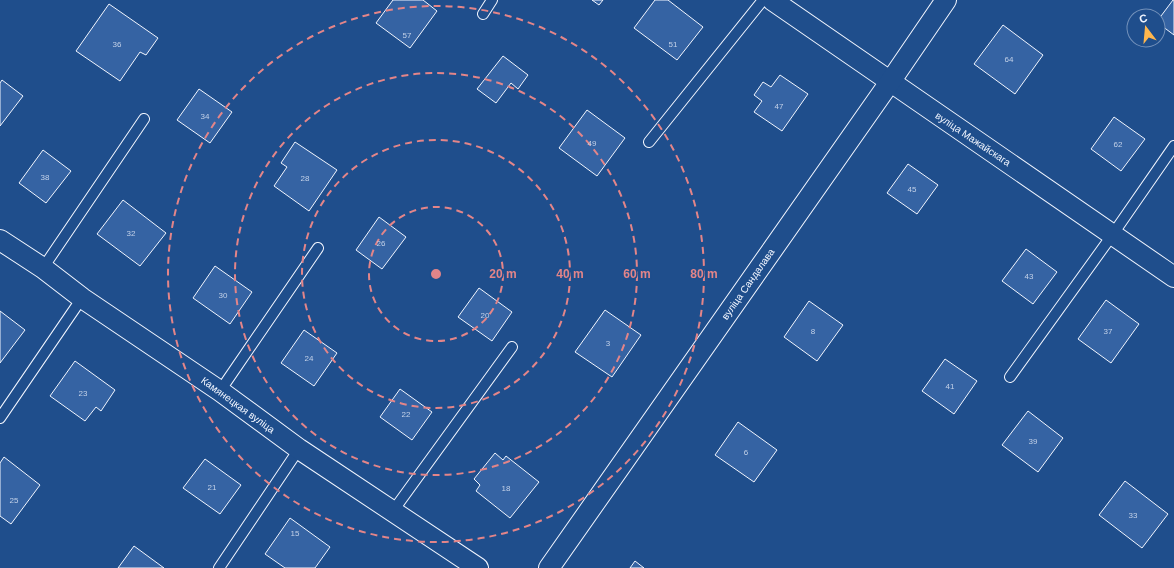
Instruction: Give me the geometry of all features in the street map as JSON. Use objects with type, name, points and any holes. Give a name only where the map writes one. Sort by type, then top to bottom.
[{"type":"street","name":"вуліца Мажайскага","points":[[772,0],[1174,277]]},
{"type":"street","name":"вуліца Сандалава","points":[[549,568],[946,0]]},
{"type":"street","name":"Камянецкая вуліца","points":[[0,240],[43,268],[82,298],[220,391],[298,449],[478,568]]},
{"type":"lane","points":[[483,14],[492,0]]},
{"type":"lane","points":[[650,142],[763,0]]},
{"type":"lane","points":[[43,268],[144,119]]},
{"type":"lane","points":[[1010,377],[1113,234],[1174,146]]},
{"type":"lane","points":[[220,391],[318,248]]},
{"type":"lane","points":[[0,418],[82,298]]},
{"type":"lane","points":[[393,511],[512,347]]},
{"type":"lane","points":[[219,568],[298,449]]},
{"type":"building","points":[[393,0],[423,0],[437,11],[410,48],[376,23]]},
{"type":"building","points":[[592,0],[603,0],[599,5]]},
{"type":"building","points":[[655,0],[668,0],[703,27],[677,60],[634,28]]},
{"type":"building","points":[[1174,0],[1174,35],[1166,29],[1166,9]]},
{"type":"building","points":[[109,4],[158,38],[146,55],[140,52],[120,81],[76,51]]},
{"type":"building","points":[[1003,25],[1043,55],[1015,94],[974,64]]},
{"type":"building","points":[[503,56],[528,75],[518,89],[511,83],[496,103],[477,89]]},
{"type":"building","points":[[780,75],[808,94],[782,131],[754,112],[762,101],[754,95],[763,82],[771,87]]},
{"type":"building","points":[[2,80],[23,96],[0,126],[0,83]]},
{"type":"building","points":[[199,89],[232,112],[210,143],[177,120]]},
{"type":"building","points":[[587,110],[625,138],[597,176],[559,148]]},
{"type":"building","points":[[1114,117],[1145,139],[1121,171],[1091,149]]},
{"type":"building","points":[[295,142],[337,170],[309,211],[274,186],[287,167],[281,163]]},
{"type":"building","points":[[43,150],[71,171],[46,203],[19,183]]},
{"type":"building","points":[[908,164],[938,185],[917,214],[887,193]]},
{"type":"building","points":[[123,200],[166,233],[140,266],[97,234]]},
{"type":"building","points":[[379,217],[406,237],[382,269],[356,250]]},
{"type":"building","points":[[1026,249],[1057,272],[1033,304],[1002,281]]},
{"type":"building","points":[[215,266],[252,292],[230,324],[193,298]]},
{"type":"building","points":[[479,288],[512,312],[492,341],[458,317]]},
{"type":"building","points":[[1106,300],[1139,324],[1111,363],[1078,339]]},
{"type":"building","points":[[809,301],[843,325],[817,361],[784,337]]},
{"type":"building","points":[[605,310],[641,335],[612,377],[575,352]]},
{"type":"building","points":[[0,311],[25,330],[0,363]]},
{"type":"building","points":[[304,330],[337,353],[314,386],[281,363]]},
{"type":"building","points":[[945,359],[977,381],[954,414],[922,391]]},
{"type":"building","points":[[75,361],[115,390],[101,411],[96,407],[85,421],[50,396]]},
{"type":"building","points":[[400,389],[432,412],[412,440],[380,417]]},
{"type":"building","points":[[1028,411],[1063,438],[1038,472],[1002,445]]},
{"type":"building","points":[[738,422],[777,450],[754,482],[715,455]]},
{"type":"building","points":[[495,453],[503,460],[506,456],[539,482],[510,518],[476,491],[480,485],[474,479]]},
{"type":"building","points":[[4,457],[40,485],[11,524],[0,516],[0,463]]},
{"type":"building","points":[[205,459],[241,485],[220,514],[183,488]]},
{"type":"building","points":[[1125,481],[1168,514],[1142,548],[1099,515]]},
{"type":"building","points":[[290,518],[330,547],[315,568],[285,568],[265,554]]},
{"type":"building","points":[[134,546],[164,568],[118,568]]},
{"type":"building","points":[[635,561],[644,568],[630,568]]}]
